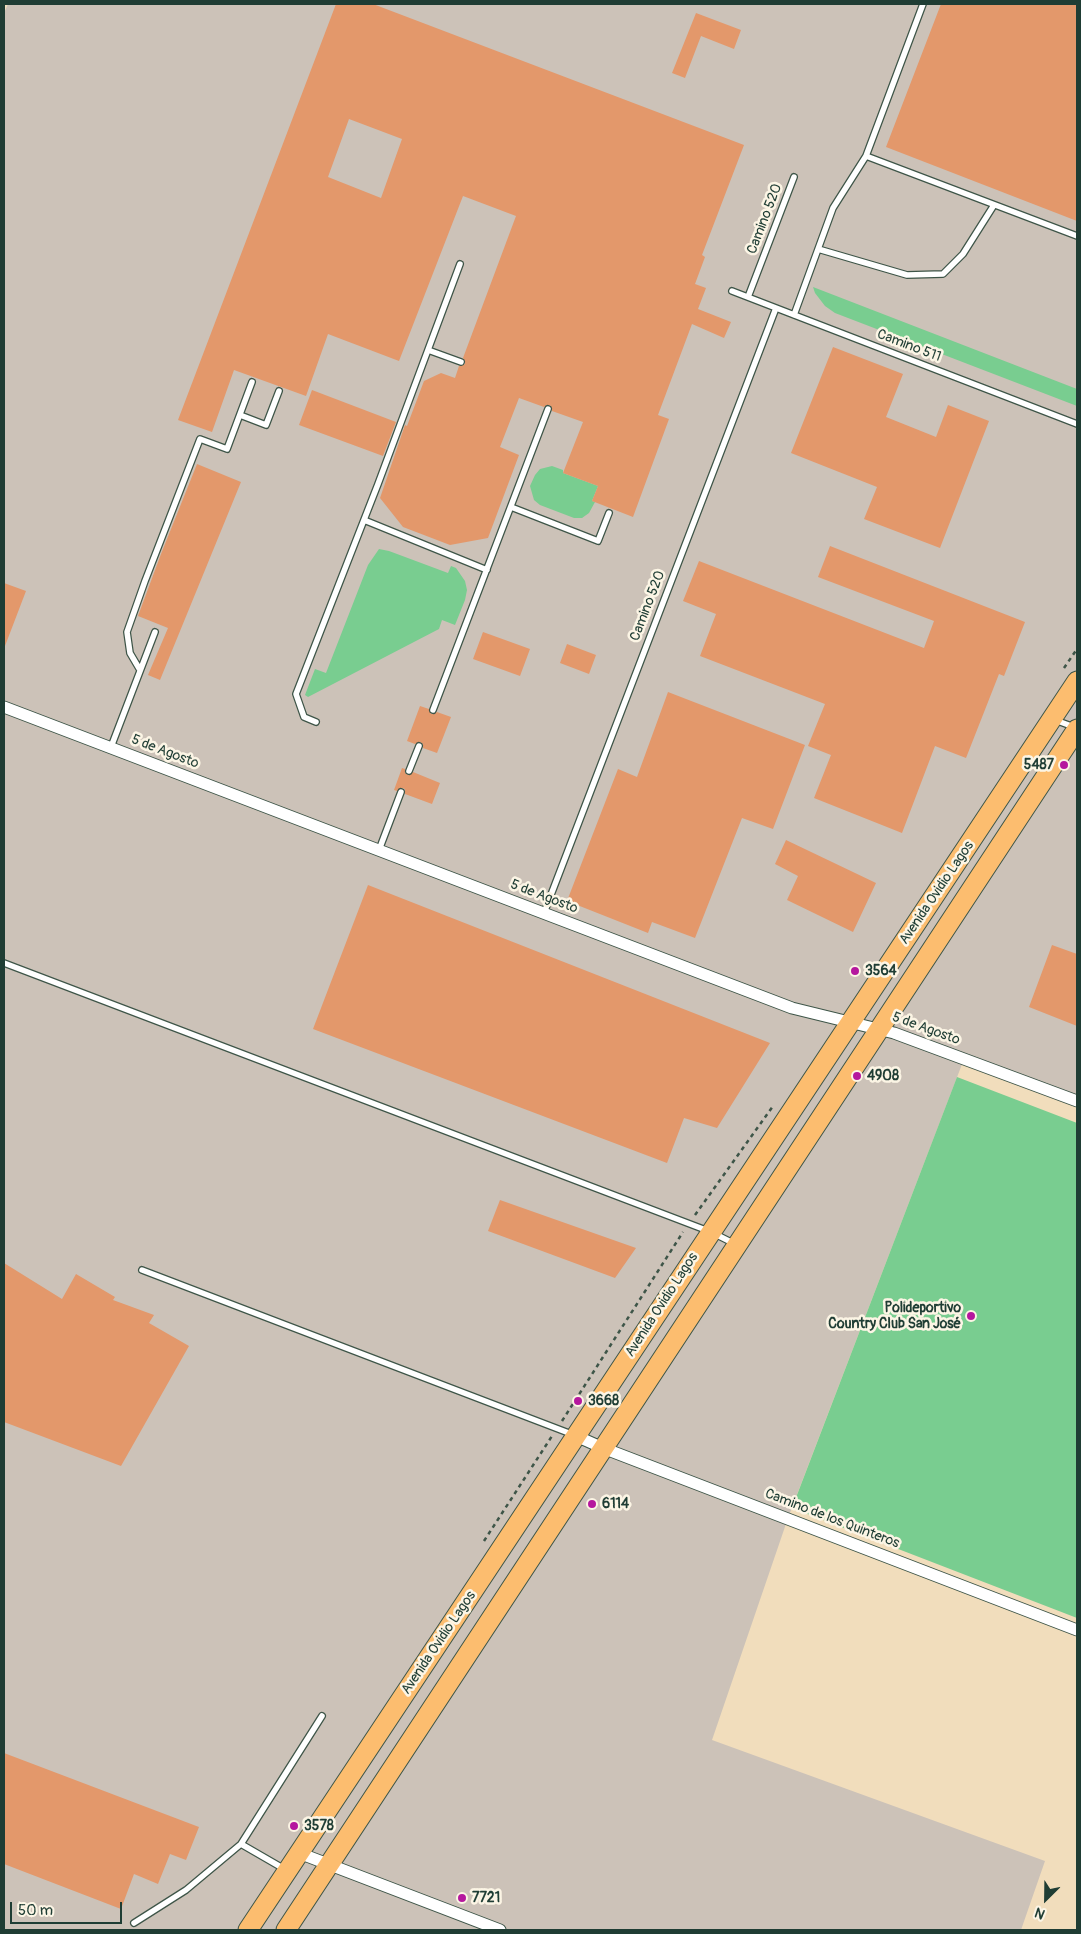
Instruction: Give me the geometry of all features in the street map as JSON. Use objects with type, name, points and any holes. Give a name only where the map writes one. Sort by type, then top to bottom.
[{"type":"main road","name":"Avenida Ovidio Lagos","points":[[248,1930],[1077,681]]},
{"type":"main road","name":"Avenida Ovidio Lagos","points":[[286,1930],[1077,729]]},
{"type":"street","name":"5 de Agosto","points":[[4,707],[792,1008],[879,1028],[923,1042],[1077,1101]]},
{"type":"street","name":"Camino de los Quinteros","points":[[576,1436],[1077,1630]]},
{"type":"street","points":[[299,1853],[500,1930]]},
{"type":"lane","points":[[794,315],[832,208],[866,156],[923,4]]},
{"type":"lane","points":[[866,156],[1077,236]]},
{"type":"lane","name":"Camino 520","points":[[748,297],[794,178]]},
{"type":"lane","points":[[818,249],[907,275],[943,274],[963,254],[994,205]]},
{"type":"lane","points":[[316,722],[304,717],[296,694],[364,520],[460,264]]},
{"type":"lane","name":"Camino 511","points":[[732,291],[1077,424]]},
{"type":"lane","name":"Camino 520","points":[[544,913],[776,308]]},
{"type":"lane","points":[[428,350],[461,362]]},
{"type":"lane","points":[[140,670],[130,653],[127,632],[179,492],[200,439],[227,449],[252,382]]},
{"type":"lane","points":[[240,415],[266,425],[279,392]]},
{"type":"lane","points":[[433,710],[548,409]]},
{"type":"lane","points":[[511,507],[598,541],[609,513]]},
{"type":"lane","points":[[364,520],[487,570]]},
{"type":"lane","points":[[111,747],[155,632]]},
{"type":"lane","points":[[1053,719],[1077,729]]},
{"type":"lane","points":[[409,771],[419,746]]},
{"type":"lane","points":[[379,850],[401,792]]},
{"type":"lane","points":[[4,963],[711,1232],[737,1245]]},
{"type":"lane","points":[[142,1270],[576,1436]]},
{"type":"lane","points":[[134,1923],[186,1890],[241,1844],[322,1716]]},
{"type":"lane","points":[[241,1844],[287,1871]]},
{"type":"shaded area","points":[[8,4],[1077,4],[1077,1101],[964,1059],[788,1518],[712,1740],[1045,1861],[1021,1930],[4,1930],[4,13]]},
{"type":"green space","points":[[813,287],[1077,389],[1077,406],[835,313],[825,306],[815,293]]},
{"type":"green space","points":[[552,466],[563,470],[563,473],[598,486],[592,501],[595,502],[589,513],[582,518],[574,518],[540,505],[534,500],[530,486],[535,475],[540,469]]},
{"type":"green space","points":[[379,549],[448,573],[451,566],[456,568],[465,581],[467,590],[455,625],[442,620],[439,629],[308,697],[305,695],[315,669],[326,673],[368,565]]},
{"type":"green space","name":"Polideportivo Country Club San José","points":[[957,1077],[1077,1123],[1077,1618],[792,1508]]},
{"type":"building","points":[[336,4],[373,4],[744,145],[702,255],[705,257],[695,284],[706,288],[698,309],[731,322],[724,338],[692,324],[658,415],[669,419],[633,517],[592,501],[598,486],[563,473],[583,422],[552,411],[550,405],[544,407],[519,398],[500,447],[519,455],[488,538],[450,545],[403,527],[380,498],[405,425],[407,426],[424,381],[441,373],[455,378],[459,366],[465,364],[463,358],[516,216],[463,196],[399,361],[328,334],[306,396],[234,370],[212,432],[178,420]],"holes":[[[349,119],[402,139],[381,198],[328,177]]]},
{"type":"building","points":[[941,4],[1077,4],[1077,221],[886,147]]},
{"type":"building","points":[[696,13],[741,30],[734,49],[701,36],[685,78],[672,73]]},
{"type":"building","points":[[833,347],[903,374],[886,417],[936,437],[948,405],[989,421],[940,548],[864,519],[877,487],[791,453]]},
{"type":"building","points":[[312,390],[396,422],[383,456],[299,425]]},
{"type":"building","points":[[197,464],[241,482],[160,680],[148,675],[168,628],[138,616]]},
{"type":"building","points":[[830,546],[1025,622],[1004,676],[999,674],[966,758],[935,746],[902,833],[814,798],[831,755],[808,746],[825,704],[700,656],[716,614],[683,601],[699,561],[924,648],[934,621],[818,577]]},
{"type":"building","points":[[4,583],[26,591],[5,646],[4,646]]},
{"type":"building","points":[[483,632],[530,649],[520,676],[473,659]]},
{"type":"building","points":[[567,644],[596,655],[589,674],[560,663]]},
{"type":"building","points":[[668,692],[805,745],[773,829],[742,818],[695,938],[652,922],[648,933],[567,901],[618,769],[637,777]]},
{"type":"building","points":[[420,706],[429,709],[431,714],[437,712],[451,717],[437,753],[423,748],[423,744],[420,742],[415,744],[407,741]]},
{"type":"building","points":[[402,768],[405,769],[405,773],[408,775],[413,772],[440,783],[432,804],[405,794],[405,789],[394,790]]},
{"type":"building","points":[[786,840],[876,883],[853,932],[787,900],[798,876],[775,864]]},
{"type":"building","points":[[368,885],[770,1043],[717,1128],[684,1118],[667,1163],[313,1029]]},
{"type":"building","points":[[1052,945],[1077,954],[1077,1026],[1029,1007]]},
{"type":"building","points":[[500,1200],[636,1248],[615,1278],[488,1231]]},
{"type":"building","points":[[4,1263],[62,1299],[76,1274],[115,1297],[113,1300],[154,1315],[149,1323],[189,1346],[121,1466],[4,1422]]},
{"type":"building","points":[[4,1753],[199,1827],[186,1860],[170,1854],[158,1884],[134,1874],[121,1909],[4,1864]]},
{"type":"place","name":"5487","points":[[1064,765]]},
{"type":"place","name":"3564","points":[[855,971]]},
{"type":"place","name":"4908","points":[[857,1076]]},
{"type":"place","name":"Polideportivo Country Club San José","points":[[971,1316]]},
{"type":"place","name":"3668","points":[[578,1401]]},
{"type":"place","name":"6114","points":[[592,1504]]},
{"type":"place","name":"3578","points":[[294,1826]]},
{"type":"place","name":"7721","points":[[462,1898]]}]
